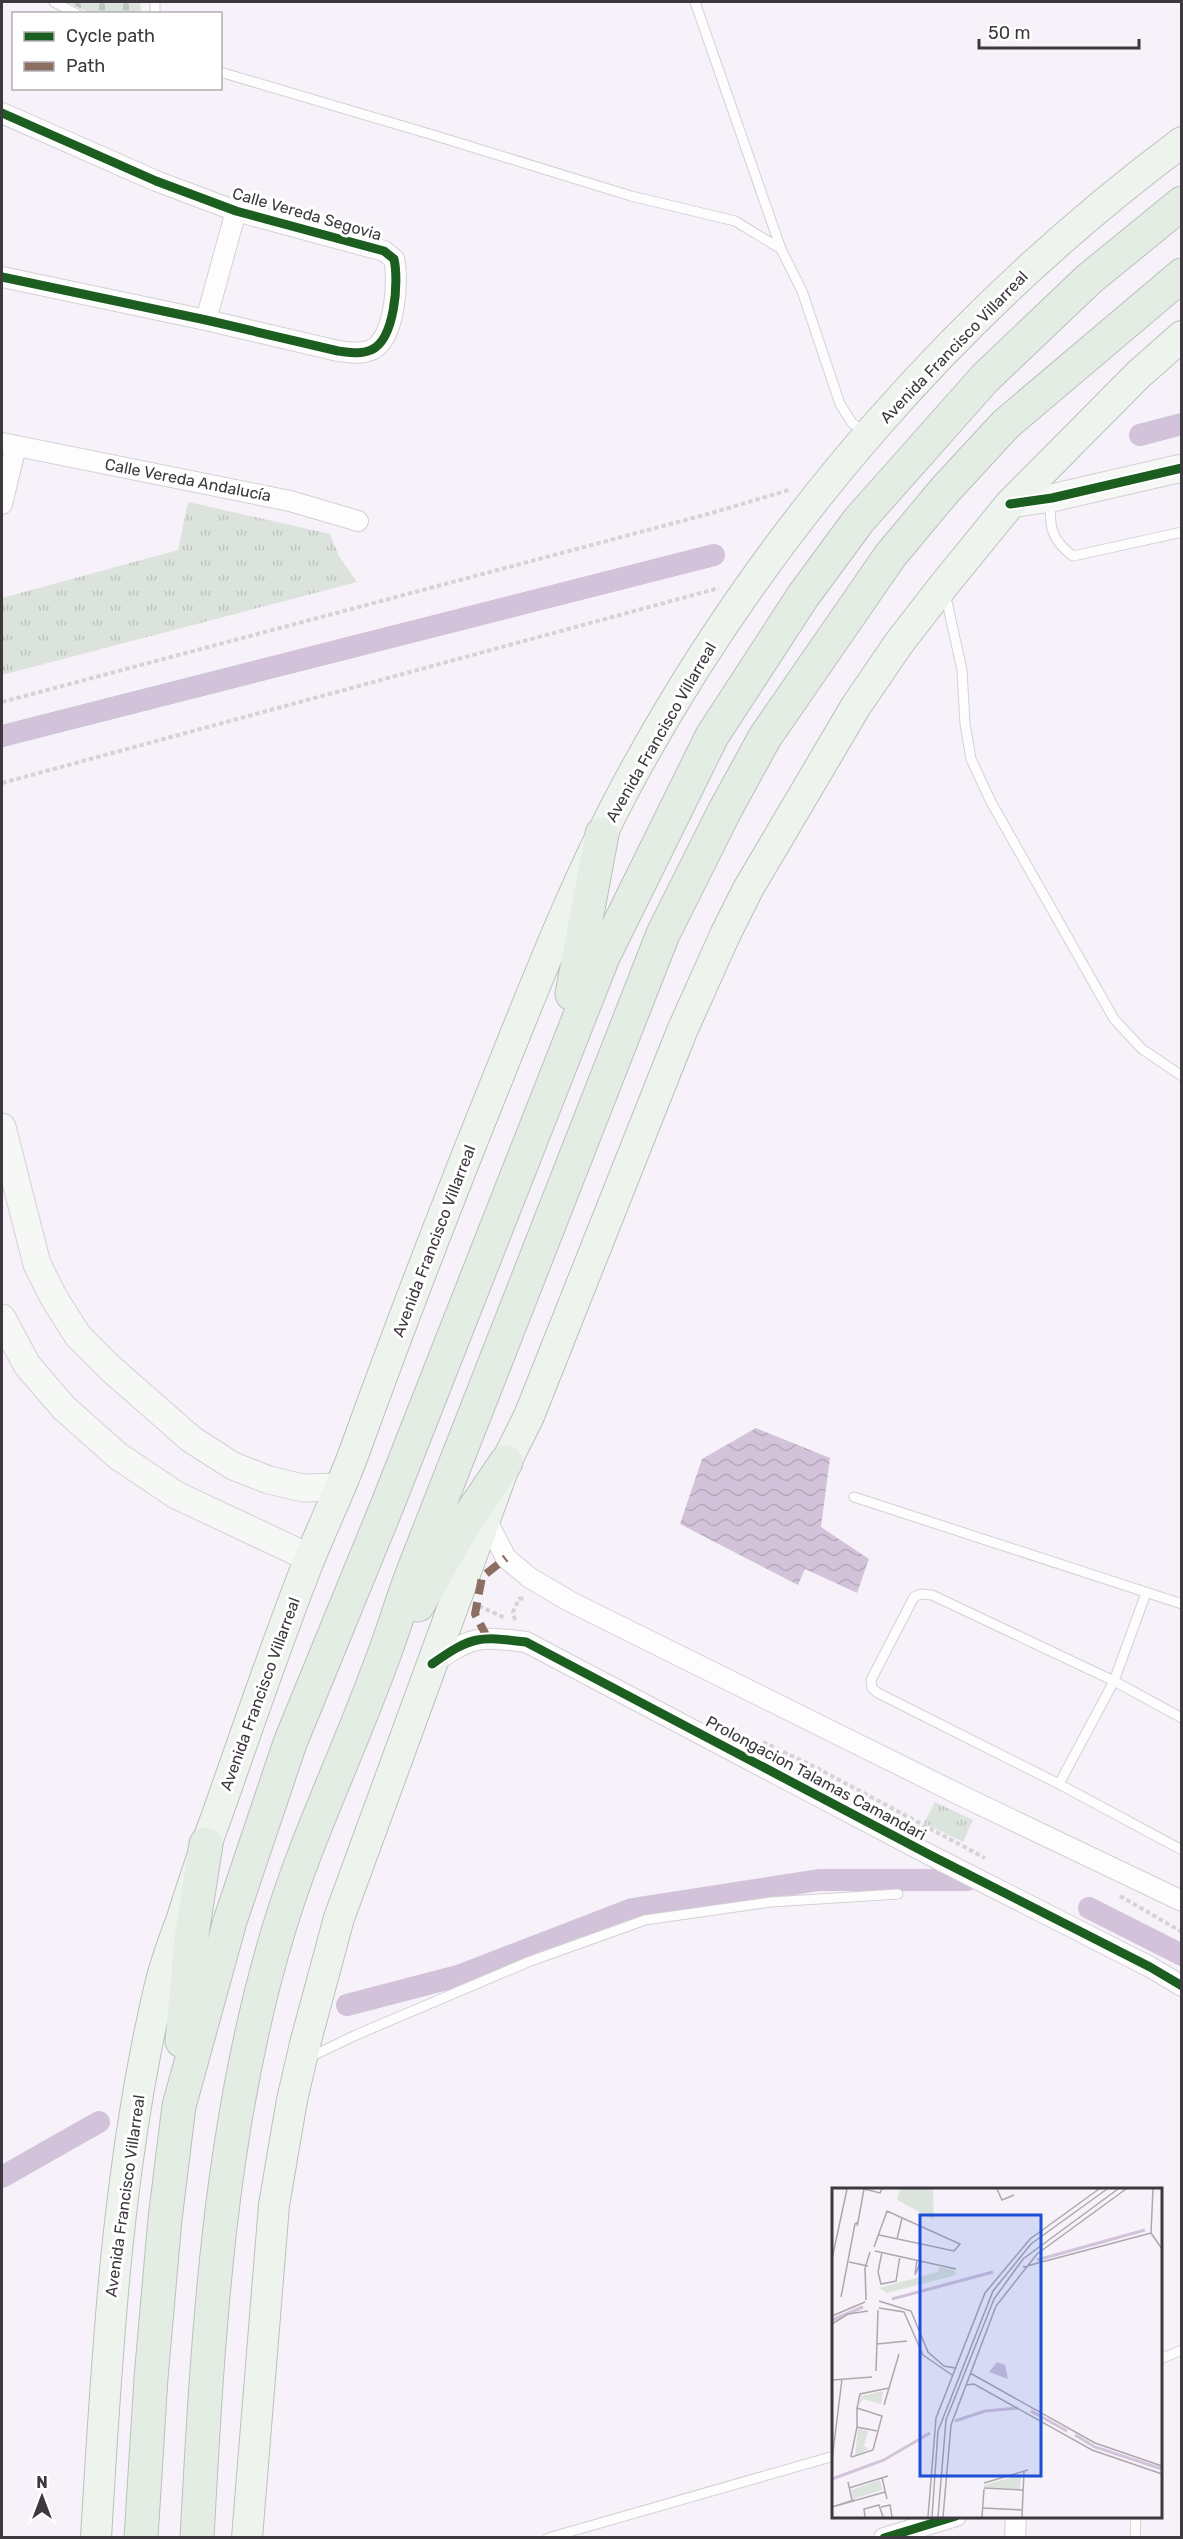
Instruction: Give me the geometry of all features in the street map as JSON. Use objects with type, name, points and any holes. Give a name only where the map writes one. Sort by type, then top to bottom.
[{"type":"highway","points":[[178,2106],[230,1921],[290,1743],[548,1101],[603,957],[712,736],[803,596],[859,520],[985,378],[1089,279],[1182,203]]},
{"type":"highway","points":[[197,2538],[206,2376],[219,2229],[247,2058],[278,1931],[323,1804],[376,1677],[411,1577],[663,934],[724,812],[765,737],[890,556],[952,482],[1006,423],[1182,275]]},
{"type":"highway","points":[[548,1101],[578,968],[602,834]]},
{"type":"highway","points":[[376,1677],[462,1527],[506,1462]]},
{"type":"highway","points":[[141,2538],[153,2355],[178,2106],[191,1940],[206,1844]]},
{"type":"main road","name":"Avenida Francisco Villarreal","points":[[96,2538],[109,2313],[131,2129],[161,1979],[206,1844],[310,1558],[342,1486],[383,1373],[493,1089],[541,970],[602,834],[640,761],[730,612],[821,491],[868,435],[946,351],[1071,229],[1182,142]]},
{"type":"main road","points":[[247,2538],[274,2205],[301,2061],[339,1918],[506,1462],[529,1416],[682,1031],[748,889],[856,706],[899,644],[1010,504],[1139,374],[1182,336]]},
{"type":"main road","points":[[1010,504],[1052,498],[1182,468]]},
{"type":"main road","points":[[2,1126],[37,1264],[54,1298],[86,1343],[109,1367],[191,1439],[234,1466],[269,1480],[303,1488],[342,1486]]},
{"type":"main road","points":[[2,1318],[27,1365],[64,1408],[118,1456],[176,1495],[310,1558]]},
{"type":"street","name":"Calle Vereda Segovia","points":[[2,113],[156,181],[236,211],[384,251],[394,259],[397,283],[387,333],[371,350],[358,353],[338,351],[206,320],[2,277]]},
{"type":"street","name":"Calle Vereda Segovia","points":[[206,320],[236,211]]},
{"type":"street","name":"Calle Vereda Andalucía","points":[[2,504],[9,445],[290,501],[358,521]]},
{"type":"street","points":[[486,1519],[506,1558],[530,1578],[571,1602],[960,1795],[1182,1901]]},
{"type":"street","name":"Prolongacion Talamas Camandari","points":[[432,1664],[461,1644],[487,1637],[526,1642],[940,1860],[1150,1967],[1182,1986]]},
{"type":"street","points":[[884,2538],[953,2518]]},
{"type":"street","points":[[1015,2538],[1016,2518]]},
{"type":"lane","points":[[54,2],[73,12]]},
{"type":"lane","points":[[695,2],[781,249],[802,291],[840,404],[852,423],[868,435]]},
{"type":"lane","points":[[222,73],[631,196],[735,221],[781,249]]},
{"type":"lane","points":[[1052,498],[1049,521],[1055,538],[1058,546],[1073,556],[1182,532]]},
{"type":"lane","points":[[944,585],[962,670],[965,724],[971,759],[986,791],[1114,1020],[1142,1049],[1182,1076]]},
{"type":"lane","points":[[854,1497],[1182,1604]]},
{"type":"lane","points":[[1059,1784],[1114,1681],[1146,1593]]},
{"type":"lane","points":[[1182,1718],[1114,1681],[932,1595],[921,1594],[914,1597],[882,1654],[871,1680],[872,1688],[1182,1850]]},
{"type":"lane","points":[[301,2061],[356,2035],[528,1962],[645,1920],[771,1902],[898,1894]]},
{"type":"lane","points":[[1162,2359],[1182,2350]]},
{"type":"lane","points":[[548,2538],[832,2457]]},
{"type":"lane","points":[[1135,2538],[1136,2518]]},
{"type":"path","points":[[2,702],[697,517],[795,488],[821,491]]},
{"type":"path","points":[[2,783],[752,581]]},
{"type":"green space","points":[[67,2],[140,2],[141,12],[88,12]]},
{"type":"green space","points":[[188,502],[330,534],[339,556],[357,582],[2,675],[2,598],[178,550]]},
{"type":"green space","points":[[935,1802],[973,1820],[963,1842],[924,1823]]},
{"type":"water","points":[[756,1428],[830,1458],[821,1527],[869,1559],[857,1593],[805,1569],[798,1585],[680,1524],[702,1459]]},
{"type":"waterway","points":[[1140,435],[1182,424]]},
{"type":"waterway","points":[[2,736],[714,555]]},
{"type":"waterway","points":[[347,2005],[458,1976],[632,1909],[819,1880],[967,1880]]},
{"type":"waterway","points":[[1089,1908],[1182,1955]]},
{"type":"waterway","points":[[2,2177],[99,2122]]},
{"type":"marked path","points":[[487,1637],[475,1614],[482,1577],[506,1558]]},
{"type":"cycle path","points":[[2,113],[156,181],[236,211],[384,251],[394,259],[396,281],[393,309],[385,335],[371,350],[354,353],[2,277]]},
{"type":"cycle path","points":[[1010,504],[1052,498],[1182,468]]},
{"type":"cycle path","points":[[432,1664],[457,1648],[476,1640],[497,1639],[526,1642],[930,1855],[1150,1967],[1182,1986]]},
{"type":"cycle path","points":[[884,2538],[949,2518]]}]
